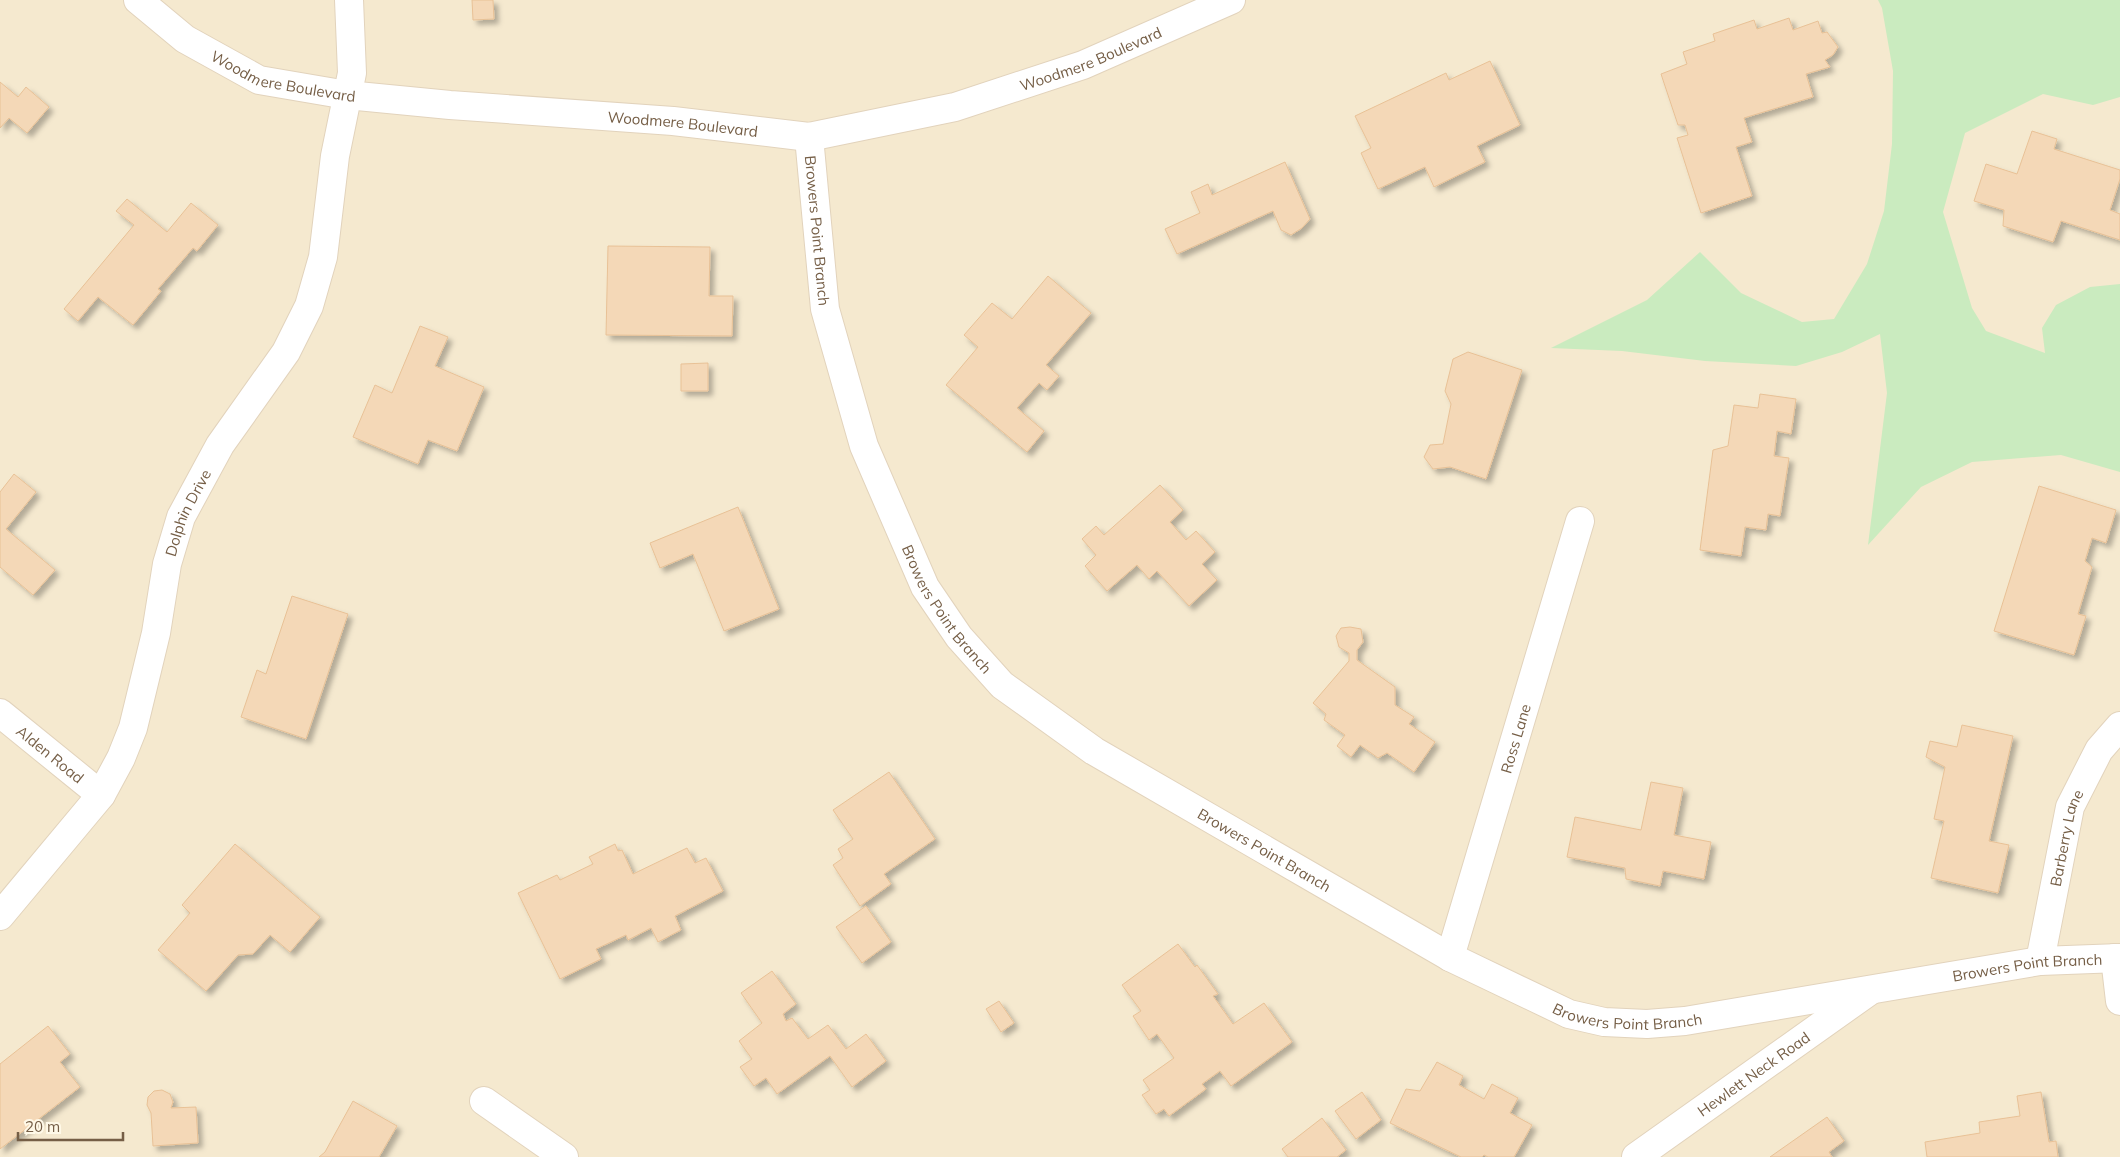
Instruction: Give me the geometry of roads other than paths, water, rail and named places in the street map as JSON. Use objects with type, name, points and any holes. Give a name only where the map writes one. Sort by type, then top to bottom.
[{"type":"street","name":"Woodmere Boulevard","points":[[138,0],[185,39],[259,80],[347,95],[450,105],[673,121],[809,137],[955,107],[1083,65],[1231,0]]},
{"type":"street","name":"Dolphin Drive","points":[[0,916],[101,795],[122,758],[133,728],[156,633],[167,564],[181,517],[220,445],[286,352],[309,306],[323,257],[335,156],[352,73],[349,0]]},
{"type":"street","name":"Browers Point Branch","points":[[809,137],[825,309],[864,446],[925,586],[959,637],[1002,685],[1094,750],[1450,957],[1569,1014],[1604,1022],[1647,1024],[1685,1021],[2040,961],[2118,958]]},
{"type":"street","name":"Ross Lane","points":[[1450,957],[1580,521]]},
{"type":"street","name":"Alden Road","points":[[0,712],[101,795]]},
{"type":"street","name":"Barberry Lane","points":[[2040,961],[2070,807],[2099,750],[2120,726]]},
{"type":"street","points":[[2118,958],[2120,1001]]},
{"type":"street","name":"Hewlett Neck Road","points":[[1636,1157],[1872,990]]},
{"type":"street","points":[[484,1101],[564,1157]]}]
